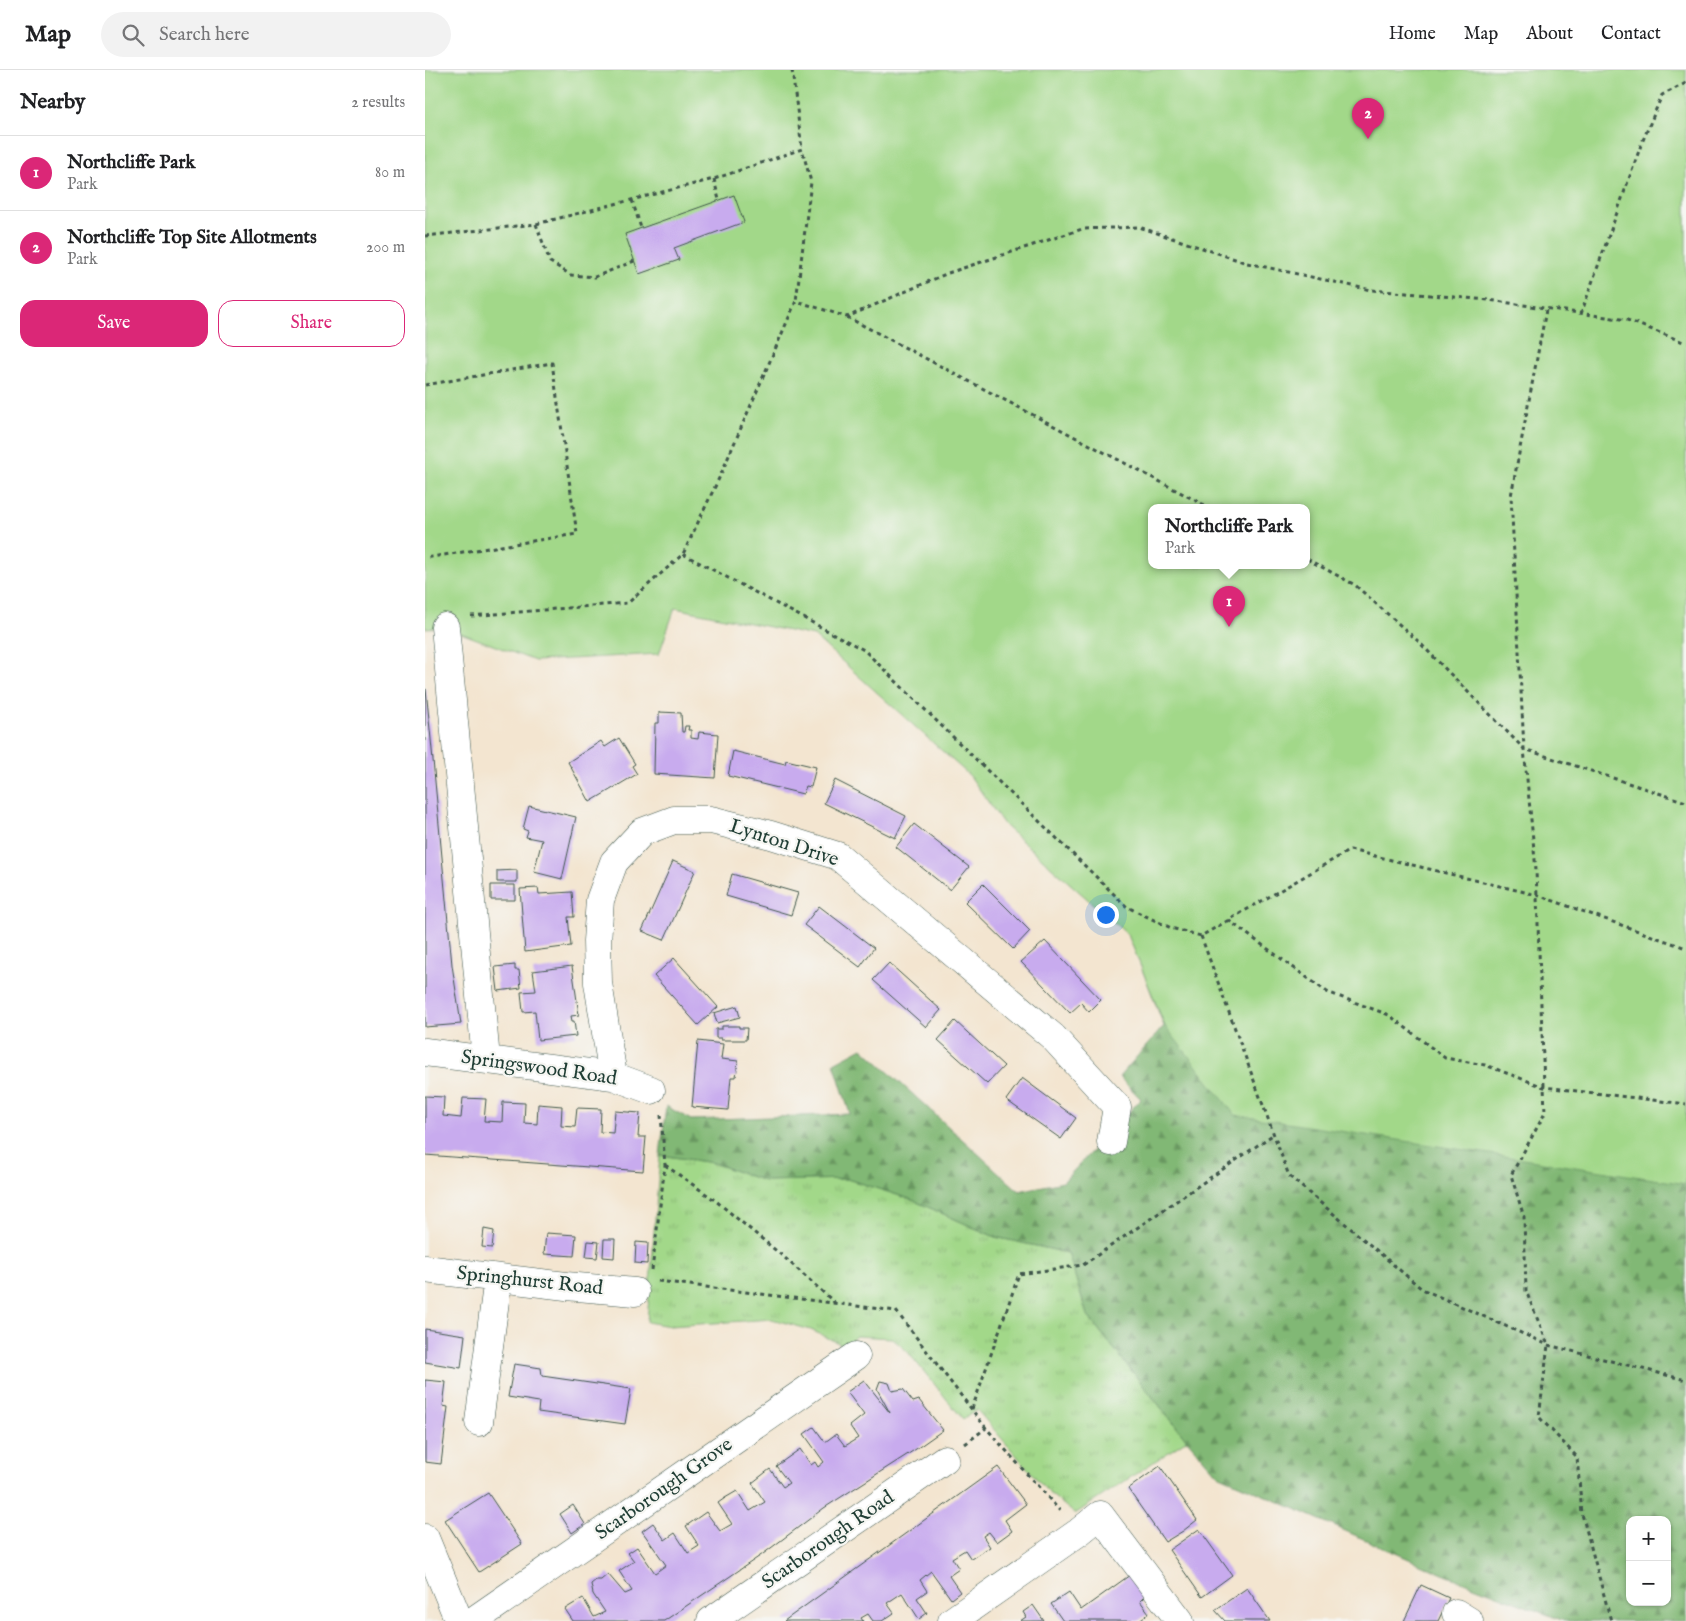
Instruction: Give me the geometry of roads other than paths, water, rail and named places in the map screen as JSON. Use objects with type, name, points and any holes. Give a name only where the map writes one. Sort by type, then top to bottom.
[{"type":"street","points":[[454,622],[486,1059]]},
{"type":"street","name":"Lynton Drive","points":[[613,1076],[598,983],[597,941],[600,900],[613,862],[642,832],[674,820],[711,820],[771,835],[838,856],[1053,1037],[1117,1107],[1111,1142]]},
{"type":"street","name":"Springswood Road","points":[[425,1052],[613,1076],[651,1090]]},
{"type":"street","name":"Springhurst Road","points":[[425,1269],[566,1286],[635,1292]]},
{"type":"street","points":[[479,1422],[498,1278]]},
{"type":"street","name":"Scarborough Grove","points":[[473,1621],[855,1356]]},
{"type":"street","name":"Scarborough Road","points":[[711,1621],[945,1459]]},
{"type":"street","points":[[952,1621],[1079,1532],[1100,1515],[1180,1621]]},
{"type":"street","points":[[425,1538],[459,1621]]},
{"type":"place","name":"Northcliffe Top Site Allotments","points":[[1368,139]]},
{"type":"place","name":"Northcliffe Park","points":[[1229,627]]}]
